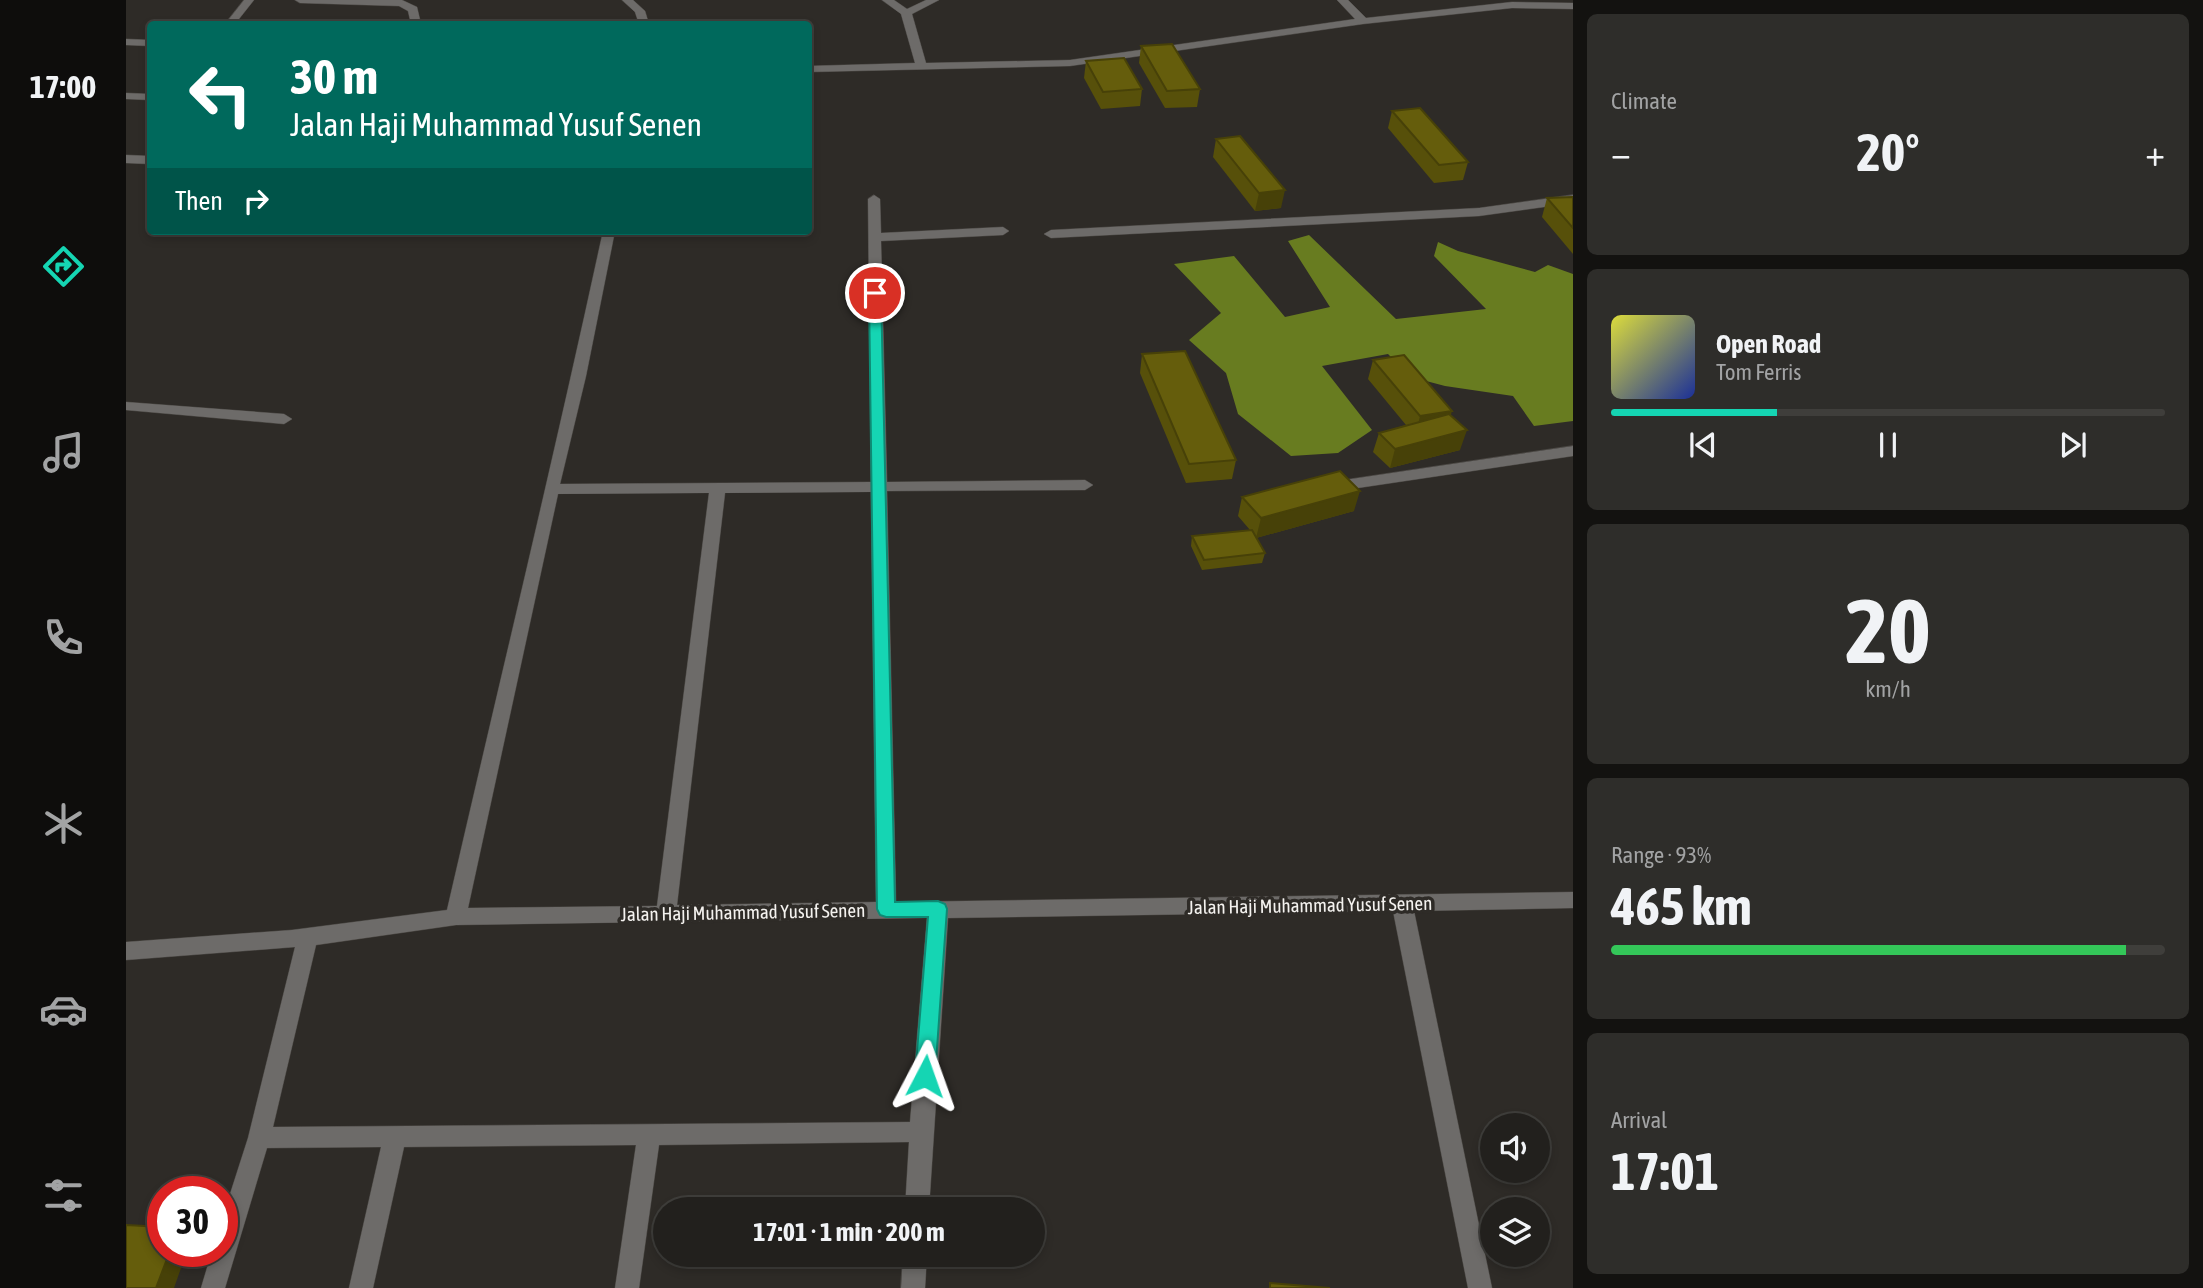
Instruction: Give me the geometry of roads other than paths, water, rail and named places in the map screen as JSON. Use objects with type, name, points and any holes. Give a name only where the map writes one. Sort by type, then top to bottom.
[{"type":"street","points":[[232,21],[249,0]]},
{"type":"street","points":[[300,0],[401,3],[413,9],[415,21]]},
{"type":"street","points":[[627,0],[640,11],[643,21]]},
{"type":"street","points":[[887,0],[906,13],[921,65]]},
{"type":"street","points":[[906,13],[934,0]]},
{"type":"street","points":[[1342,0],[1363,21]]},
{"type":"street","points":[[812,69],[1070,63],[1363,21],[1512,5],[1573,6]]},
{"type":"street","points":[[126,42],[147,43]]},
{"type":"street","points":[[126,96],[147,97]]},
{"type":"street","points":[[126,159],[147,160]]},
{"type":"street","points":[[874,199],[886,909]]},
{"type":"street","points":[[1051,234],[1479,212],[1573,199]]},
{"type":"street","points":[[874,237],[1003,231]]},
{"type":"street","points":[[456,917],[551,489],[579,376],[608,235]]},
{"type":"street","points":[[126,406],[284,419]]},
{"type":"street","points":[[1318,489],[1495,461],[1573,452]]},
{"type":"street","points":[[551,489],[1085,485]]},
{"type":"street","points":[[666,914],[718,488]]},
{"type":"street","name":"Jalan Haji Muhammad Yusuf Senen","points":[[126,951],[225,947],[307,939],[456,917],[1573,900]]},
{"type":"street","points":[[1402,904],[1480,1288]]},
{"type":"street","points":[[918,1197],[938,909]]},
{"type":"street","points":[[213,1288],[259,1138],[307,939]]},
{"type":"street","points":[[259,1138],[921,1132]]},
{"type":"street","points":[[626,1288],[649,1135]]},
{"type":"street","points":[[361,1288],[395,1137]]},
{"type":"street","points":[[913,1288],[914,1267]]}]
